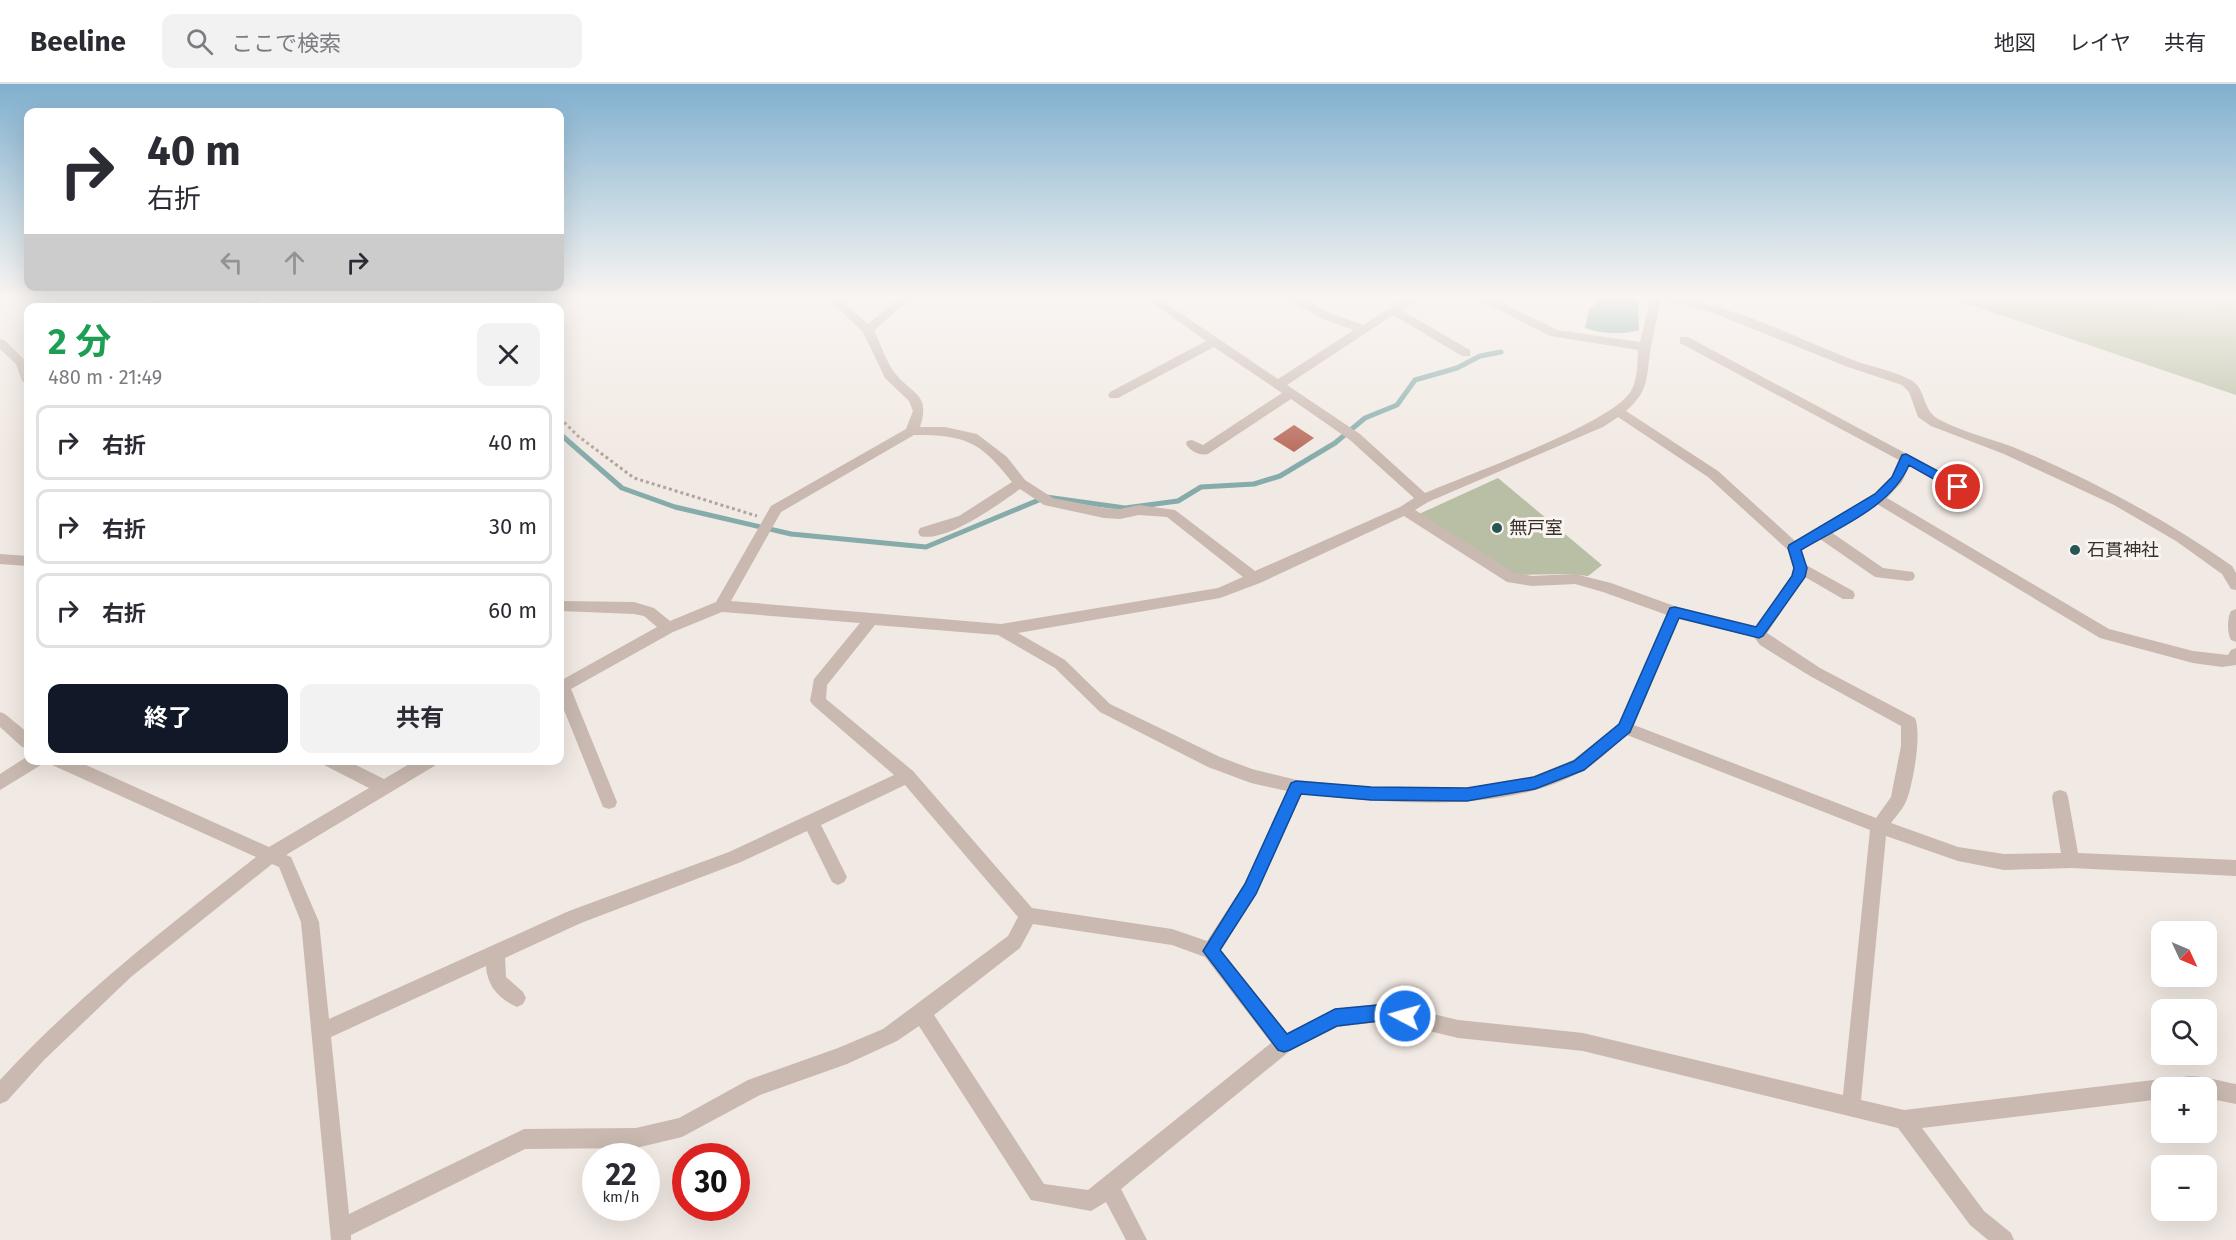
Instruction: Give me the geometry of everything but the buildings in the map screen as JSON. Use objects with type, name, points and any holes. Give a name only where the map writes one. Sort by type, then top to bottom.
[{"type":"street","points":[[8,350],[21,362],[24,370]]},
{"type":"street","points":[[877,350],[889,375],[915,399],[919,411],[912,431]]},
{"type":"street","points":[[1114,395],[1200,350]]},
{"type":"street","points":[[1226,350],[1354,437],[1423,499]]},
{"type":"street","points":[[1278,386],[1331,350]]},
{"type":"street","points":[[1461,350],[1466,353]]},
{"type":"street","points":[[564,685],[668,628],[721,606],[1001,630],[1220,593],[1405,510],[1423,499],[1599,424],[1618,411],[1636,394],[1641,382],[1645,350]]},
{"type":"street","points":[[1703,350],[1958,487]]},
{"type":"street","points":[[1817,350],[1906,382],[1915,391],[1922,414],[1935,423],[2009,451],[2119,502],[2181,537],[2227,570],[2236,585]]},
{"type":"street","points":[[1192,444],[1203,451],[1290,394]]},
{"type":"street","points":[[1618,411],[1713,474],[1794,548],[1800,568],[1798,577],[1759,633]]},
{"type":"street","points":[[721,606],[776,509],[912,431],[945,431],[972,437],[1002,460],[1020,483],[1049,502],[1120,514],[1139,510],[1170,513],[1255,579]]},
{"type":"street","points":[[1794,548],[1877,498],[1897,479],[1906,458]]},
{"type":"street","points":[[925,532],[946,529],[962,522],[1020,483]]},
{"type":"street","points":[[1877,498],[2105,634],[2193,657],[2222,662],[2232,660],[2236,654]]},
{"type":"street","points":[[1405,510],[1512,578],[1532,581],[1575,579],[1606,586],[1675,612],[1759,633],[1765,641],[1815,672],[1909,723],[1909,746],[1899,798],[1879,826],[1851,1107]]},
{"type":"street","points":[[1820,532],[1880,573],[1908,576]]},
{"type":"street","points":[[0,559],[24,561]]},
{"type":"street","points":[[1800,568],[1848,595]]},
{"type":"street","points":[[564,606],[634,608],[649,612],[668,628]]},
{"type":"street","points":[[1001,630],[1060,664],[1105,708],[1214,762],[1251,776],[1296,788],[1371,794],[1467,795],[1535,783],[1579,765],[1625,728],[1675,612]]},
{"type":"street","points":[[2236,615],[2236,636]]},
{"type":"street","points":[[871,620],[819,683],[818,701],[907,776],[1028,916],[1062,919],[1172,937],[1211,951],[1284,1044]]},
{"type":"street","points":[[564,694],[609,802]]},
{"type":"street","points":[[0,718],[24,739]]},
{"type":"street","points":[[1625,728],[1912,839],[1969,856],[2004,862],[2071,860],[2236,868]]},
{"type":"street","points":[[0,783],[27,765]]},
{"type":"street","points":[[69,765],[285,861],[310,922],[341,1234],[524,1139],[636,1138],[682,1127],[755,1086],[840,1057],[890,1035],[1014,942],[1028,916]]},
{"type":"street","points":[[340,765],[383,787]]},
{"type":"street","points":[[0,1094],[37,1053],[125,971],[272,855],[421,765]]},
{"type":"street","points":[[321,1032],[575,917],[735,857],[907,776]]},
{"type":"street","points":[[1211,951],[1250,889],[1296,788]]},
{"type":"street","points":[[2060,797],[2071,860]]},
{"type":"street","points":[[811,822],[838,877]]},
{"type":"street","points":[[496,953],[494,974],[504,990],[517,998]]},
{"type":"street","points":[[922,1013],[1038,1193],[1068,1199],[1091,1200],[1284,1044],[1335,1018],[1388,1012],[1458,1029],[1583,1042],[1904,1120],[2151,1090]]},
{"type":"street","points":[[2217,1090],[2236,1094]]},
{"type":"street","points":[[1904,1120],[1977,1218],[2004,1240]]},
{"type":"street","points":[[1108,1187],[1137,1240]]},
{"type":"path","points":[[564,422],[578,436],[634,478],[766,526]]},
{"type":"green space","points":[[2103,350],[2236,350],[2236,395]]},
{"type":"green space","points":[[1498,478],[1602,565],[1588,576],[1515,575],[1419,514]]},
{"type":"waterway","points":[[564,437],[622,488],[675,507],[791,534],[926,547],[1046,497],[1125,508],[1178,501],[1201,487],[1254,484],[1280,476],[1335,443],[1365,418],[1397,405],[1415,380],[1457,368],[1480,356],[1501,352]]},
{"type":"place","name":"無戸室","points":[[1497,528]]},
{"type":"place","name":"石貫神社","points":[[2075,550]]},
{"type":"route","points":[[1405,1016],[1388,1012],[1335,1018],[1284,1044],[1211,951],[1250,889],[1296,788],[1371,794],[1467,795],[1535,783],[1579,765],[1625,728],[1675,612],[1759,633],[1798,577],[1800,568],[1794,548],[1879,497],[1897,479],[1906,458],[1958,487]]}]
